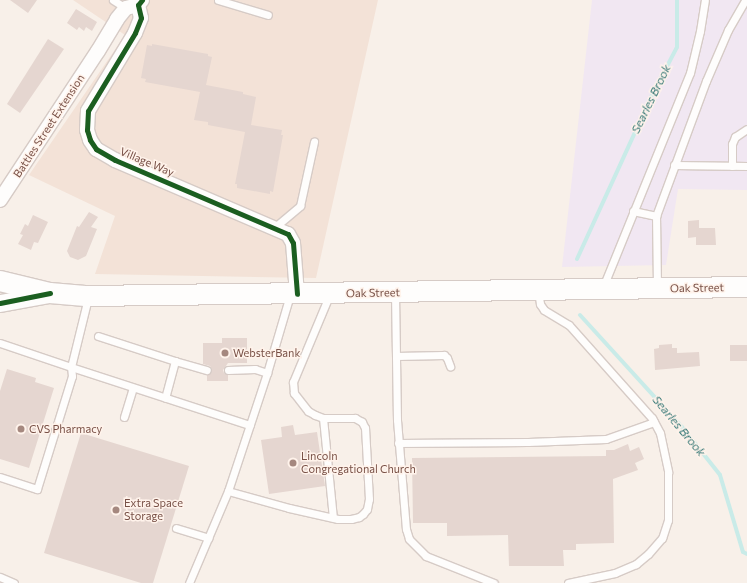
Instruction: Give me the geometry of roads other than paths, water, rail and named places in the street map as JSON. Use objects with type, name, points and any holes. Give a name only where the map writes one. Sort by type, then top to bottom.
[{"type":"main road","name":"Oak Street","points":[[0,281],[50,293],[88,296],[330,294],[747,287]]},
{"type":"street","name":"Battles Street Extension","points":[[0,200],[98,51],[117,19],[135,5]]},
{"type":"street","name":"Village Way","points":[[135,5],[141,18],[135,34],[88,111],[87,130],[90,140],[96,149],[115,160],[288,234],[293,243],[294,294]]},
{"type":"street","points":[[0,304],[50,293]]},
{"type":"lane","points":[[113,0],[135,5]]},
{"type":"lane","points":[[218,0],[268,15]]},
{"type":"lane","points":[[602,289],[690,73],[700,31],[705,0]]},
{"type":"lane","points":[[658,288],[656,216],[721,45],[745,0]]},
{"type":"lane","points":[[732,166],[732,144],[735,137],[747,129]]},
{"type":"lane","points":[[276,228],[300,206],[314,142]]},
{"type":"lane","points":[[674,166],[747,166]]},
{"type":"lane","points":[[633,211],[656,216]]},
{"type":"lane","points":[[538,290],[540,304],[544,310],[569,325],[654,422],[660,433],[668,472],[668,520],[662,538],[648,554],[636,564],[615,573],[568,583]]},
{"type":"lane","points":[[395,292],[398,443],[406,530],[409,539],[426,556],[494,583]]},
{"type":"lane","points":[[189,583],[228,491],[294,294]]},
{"type":"lane","points":[[228,491],[289,508],[333,518],[351,519],[359,517],[363,514],[368,505],[365,428],[362,422],[355,418],[323,418],[308,411],[294,394],[293,382],[330,294]]},
{"type":"lane","points":[[0,476],[37,489],[72,376],[71,367],[88,296]]},
{"type":"lane","points":[[98,336],[207,370]]},
{"type":"lane","points":[[0,344],[250,425]]},
{"type":"lane","points":[[396,356],[444,356],[447,358],[450,366]]},
{"type":"lane","points":[[165,398],[175,361]]},
{"type":"lane","points":[[228,370],[255,369],[267,373]]},
{"type":"lane","points":[[124,417],[133,388]]},
{"type":"lane","points":[[323,418],[333,518]]},
{"type":"lane","points":[[398,443],[520,442],[606,439],[654,422]]},
{"type":"lane","points":[[176,528],[208,538]]},
{"type":"lane","points":[[0,577],[14,583]]},
{"type":"waterway","name":"Searles Brook","points":[[577,259],[651,97],[677,47],[677,0]]},
{"type":"waterway","name":"Searles Brook","points":[[580,315],[682,427],[720,475],[743,552],[747,554]]},
{"type":"place","name":"WebsterBank","points":[[225,353]]},
{"type":"place","name":"CVS Pharmacy","points":[[21,429]]},
{"type":"place","name":"Lincoln Congregational Church","points":[[293,463]]},
{"type":"place","name":"Extra Space Storage","points":[[116,510]]}]
